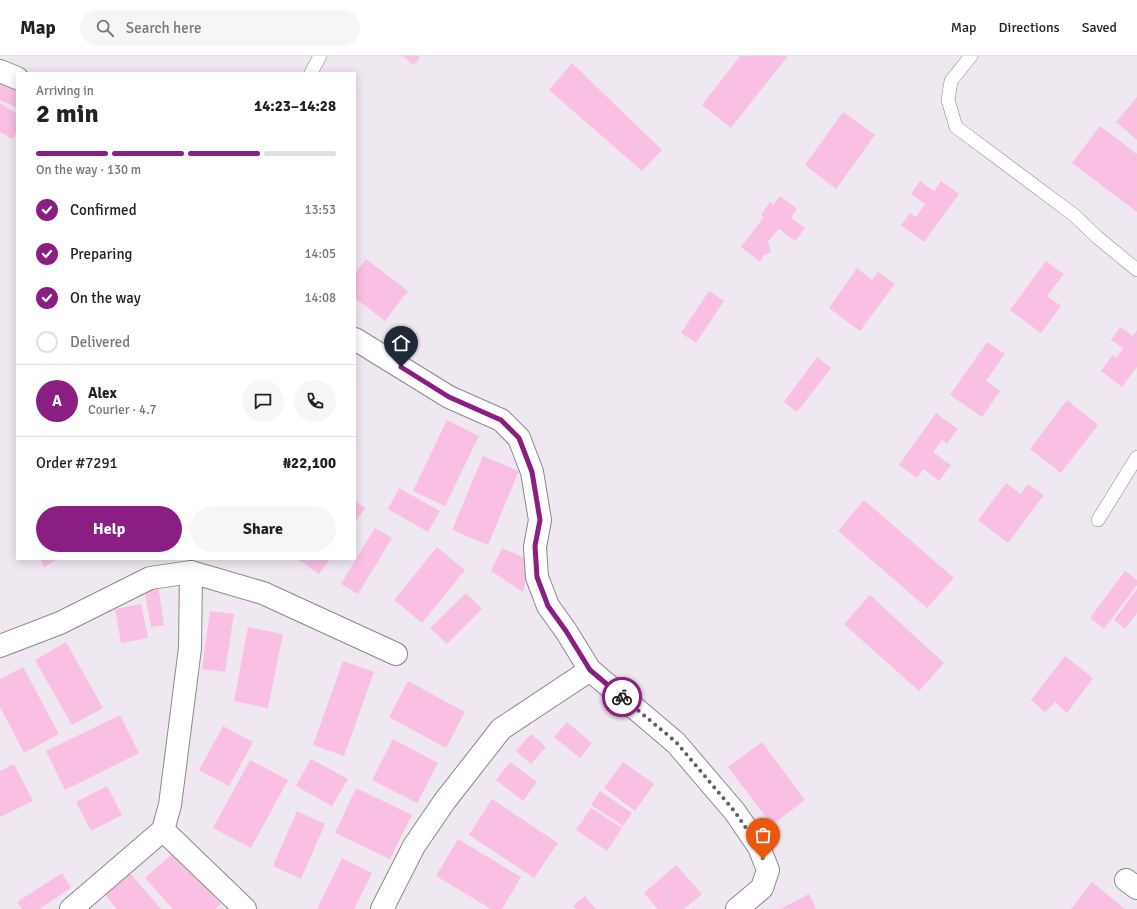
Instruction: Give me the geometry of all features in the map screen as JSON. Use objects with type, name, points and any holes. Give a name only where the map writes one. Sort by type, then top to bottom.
[{"type":"street","points":[[0,71],[16,78]]},
{"type":"street","points":[[356,340],[449,397],[501,420],[519,438],[532,472],[540,520],[535,546],[537,577],[548,606],[566,631],[590,670],[676,742],[735,812],[759,847],[768,870],[762,888],[737,909]]},
{"type":"street","points":[[1,643],[60,623],[171,567],[263,594],[396,654]]},
{"type":"street","points":[[71,909],[163,830],[170,805],[190,648],[191,572]]},
{"type":"street","points":[[382,909],[414,846],[444,802],[500,729],[590,670]]},
{"type":"street","points":[[163,830],[245,909]]},
{"type":"lane","points":[[312,72],[320,56]]},
{"type":"lane","points":[[970,56],[951,82],[948,100],[956,127],[1074,215],[1097,237],[1137,270]]},
{"type":"lane","points":[[1098,520],[1137,458]]},
{"type":"building","points":[[403,56],[418,56],[420,58],[413,65]]},
{"type":"building","points":[[740,56],[788,56],[731,128],[702,105]]},
{"type":"building","points":[[572,63],[662,150],[642,171],[549,90]]},
{"type":"building","points":[[0,79],[16,86],[16,108],[0,100]]},
{"type":"building","points":[[1137,97],[1137,140],[1116,122]]},
{"type":"building","points":[[0,103],[16,113],[16,133],[12,139],[0,132]]},
{"type":"building","points":[[843,112],[875,135],[836,189],[805,165]]},
{"type":"building","points":[[1100,126],[1137,154],[1137,212],[1072,163]]},
{"type":"building","points":[[920,181],[934,191],[941,181],[959,194],[924,242],[901,225],[910,213],[916,217],[925,204],[911,194]]},
{"type":"building","points":[[780,196],[797,209],[791,218],[805,228],[795,241],[779,229],[768,241],[771,252],[764,255],[760,262],[741,247],[764,217],[761,215],[770,202],[773,205]]},
{"type":"building","points":[[366,259],[408,291],[385,321],[356,299],[356,273]]},
{"type":"building","points":[[1046,261],[1064,274],[1047,296],[1061,306],[1041,333],[1010,310]]},
{"type":"building","points":[[857,268],[872,280],[878,272],[895,284],[860,331],[829,308]]},
{"type":"building","points":[[709,291],[724,301],[696,343],[681,333]]},
{"type":"building","points":[[1120,327],[1133,336],[1137,330],[1137,367],[1122,387],[1101,371],[1113,355],[1116,358],[1123,348],[1111,340]]},
{"type":"building","points":[[987,342],[1005,354],[986,381],[1000,391],[982,417],[950,395]]},
{"type":"building","points":[[817,357],[831,368],[797,412],[784,402]]},
{"type":"building","points":[[1067,400],[1098,425],[1061,473],[1030,449]]},
{"type":"building","points":[[936,413],[958,429],[947,444],[942,440],[933,452],[951,465],[939,481],[924,469],[917,478],[899,465]]},
{"type":"building","points":[[447,420],[479,436],[445,506],[413,491]]},
{"type":"building","points":[[483,456],[519,471],[488,545],[452,530]]},
{"type":"building","points":[[1006,483],[1021,494],[1028,484],[1044,495],[1008,543],[978,520]]},
{"type":"building","points":[[399,488],[440,511],[428,532],[388,509]]},
{"type":"building","points":[[864,500],[954,578],[927,608],[838,531]]},
{"type":"building","points":[[356,502],[365,508],[356,522]]},
{"type":"building","points":[[375,528],[392,538],[358,594],[341,584]]},
{"type":"building","points":[[437,547],[465,570],[422,623],[394,600]]},
{"type":"building","points":[[502,548],[530,560],[523,592],[491,571]]},
{"type":"building","points":[[40,560],[56,560],[44,567]]},
{"type":"building","points":[[298,560],[329,560],[319,574]]},
{"type":"building","points":[[1125,571],[1137,580],[1137,585],[1104,629],[1090,618]]},
{"type":"building","points":[[158,585],[164,625],[151,627],[144,587]]},
{"type":"building","points":[[1137,589],[1137,613],[1125,629],[1114,620]]},
{"type":"building","points":[[466,593],[482,609],[447,644],[430,628]]},
{"type":"building","points":[[870,595],[944,663],[919,691],[844,624]]},
{"type":"building","points":[[141,604],[148,638],[121,643],[115,609]]},
{"type":"building","points":[[210,611],[234,614],[225,672],[202,669]]},
{"type":"building","points":[[248,627],[283,634],[268,708],[234,701]]},
{"type":"building","points":[[66,642],[103,708],[72,725],[35,660]]},
{"type":"building","points":[[1065,656],[1093,678],[1067,713],[1055,702],[1045,712],[1031,700]]},
{"type":"building","points":[[343,661],[374,672],[344,756],[313,745]]},
{"type":"building","points":[[23,667],[59,734],[24,753],[0,707],[0,679]]},
{"type":"building","points":[[408,681],[465,712],[446,748],[389,717]]},
{"type":"building","points":[[120,715],[139,753],[65,790],[46,751]]},
{"type":"building","points":[[567,722],[592,743],[580,758],[554,737]]},
{"type":"building","points":[[223,726],[253,742],[229,786],[199,770]]},
{"type":"building","points":[[531,734],[546,747],[531,764],[516,751]]},
{"type":"building","points":[[393,739],[438,763],[417,803],[372,780]]},
{"type":"building","points":[[762,742],[805,800],[772,825],[728,767]]},
{"type":"building","points":[[311,759],[348,779],[332,806],[296,786]]},
{"type":"building","points":[[250,760],[288,780],[251,848],[213,828]]},
{"type":"building","points":[[510,762],[537,782],[523,801],[496,780]]},
{"type":"building","points":[[623,762],[654,784],[635,811],[604,788]]},
{"type":"building","points":[[14,764],[33,801],[0,817],[0,771]]},
{"type":"building","points":[[107,786],[122,815],[91,831],[76,802]]},
{"type":"building","points":[[356,788],[412,815],[390,859],[335,833]]},
{"type":"building","points":[[600,791],[632,813],[623,826],[591,805]]},
{"type":"building","points":[[492,799],[558,843],[534,878],[469,835]]},
{"type":"building","points":[[591,808],[622,828],[607,851],[576,830]]},
{"type":"building","points":[[297,811],[325,824],[301,879],[273,866]]},
{"type":"building","points":[[458,839],[521,877],[502,909],[491,909],[436,876]]},
{"type":"building","points":[[174,852],[221,904],[215,909],[173,909],[145,878]]},
{"type":"building","points":[[342,858],[372,873],[354,909],[317,909]]},
{"type":"building","points":[[676,865],[702,894],[684,909],[658,909],[644,893]]},
{"type":"building","points":[[128,871],[161,909],[117,909],[103,892]]},
{"type":"building","points":[[62,873],[71,888],[39,909],[22,909],[17,902]]},
{"type":"building","points":[[1092,882],[1125,909],[1071,909]]},
{"type":"building","points":[[809,894],[816,909],[780,909]]},
{"type":"building","points":[[585,896],[596,909],[576,909],[573,906]]},
{"type":"way so far","points":[[622,697],[676,742],[735,812],[759,847],[763,859]]},
{"type":"route","points":[[401,367],[449,397],[501,420],[519,438],[532,472],[540,520],[535,546],[537,577],[548,606],[566,631],[590,670],[622,697]]}]
